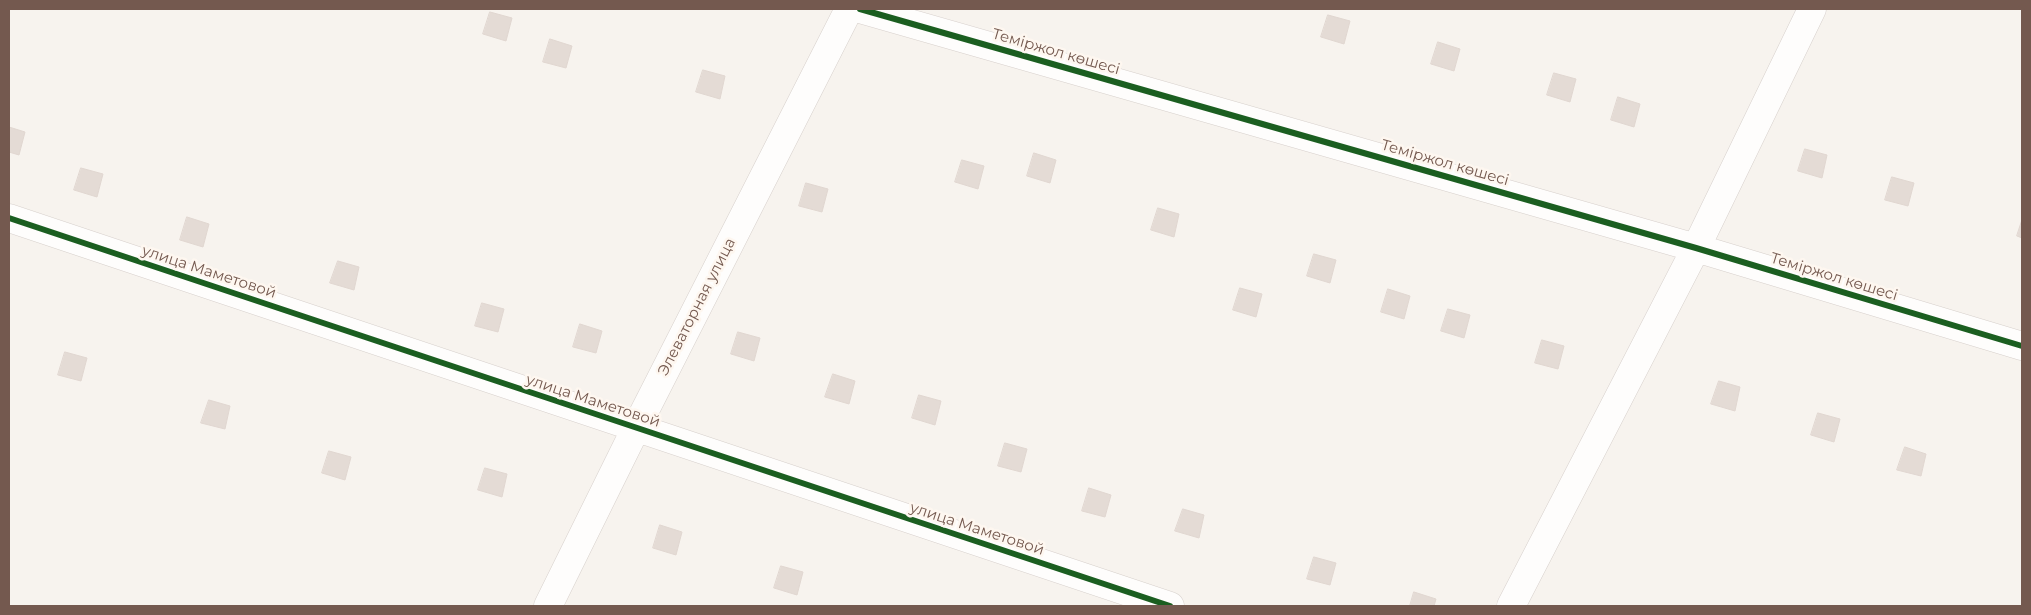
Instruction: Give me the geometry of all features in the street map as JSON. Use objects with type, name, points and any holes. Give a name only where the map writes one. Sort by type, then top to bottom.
[{"type":"street","name":"Элеваторная улица","points":[[548,606],[848,9]]},
{"type":"street","name":"Теміржол көшесі","points":[[860,9],[1696,248],[2022,346]]},
{"type":"street","points":[[1511,606],[1696,248],[1812,9]]},
{"type":"street","name":"улица Маметовой","points":[[9,218],[1170,606]]},
{"type":"building","points":[[490,12],[512,18],[506,41],[483,34]]},
{"type":"building","points":[[1328,15],[1350,21],[1344,44],[1321,37]]},
{"type":"building","points":[[550,39],[572,46],[566,68],[543,62]]},
{"type":"building","points":[[1438,42],[1460,49],[1454,71],[1431,64]]},
{"type":"building","points":[[703,70],[725,76],[720,99],[696,92]]},
{"type":"building","points":[[1554,73],[1576,79],[1570,102],[1547,95]]},
{"type":"building","points":[[1618,97],[1640,104],[1634,127],[1611,120]]},
{"type":"building","points":[[9,127],[25,132],[19,155],[9,152]]},
{"type":"building","points":[[1805,149],[1827,155],[1822,178],[1798,171]]},
{"type":"building","points":[[1034,153],[1056,160],[1050,183],[1027,176]]},
{"type":"building","points":[[962,160],[984,166],[978,189],[955,182]]},
{"type":"building","points":[[81,168],[103,174],[97,197],[74,190]]},
{"type":"building","points":[[1892,177],[1914,183],[1908,206],[1885,200]]},
{"type":"building","points":[[806,183],[828,189],[822,212],[799,206]]},
{"type":"building","points":[[1158,208],[1179,214],[1174,237],[1151,230]]},
{"type":"building","points":[[187,217],[209,224],[203,247],[180,240]]},
{"type":"building","points":[[2022,220],[2022,238],[2017,236]]},
{"type":"building","points":[[1314,254],[1336,260],[1330,283],[1307,276]]},
{"type":"building","points":[[338,261],[359,267],[354,290],[330,283]]},
{"type":"building","points":[[1240,288],[1262,294],[1256,317],[1233,310]]},
{"type":"building","points":[[1388,289],[1410,296],[1404,319],[1381,312]]},
{"type":"building","points":[[482,303],[504,309],[498,332],[475,326]]},
{"type":"building","points":[[1448,309],[1470,315],[1464,338],[1441,331]]},
{"type":"building","points":[[580,324],[602,331],[596,353],[573,347]]},
{"type":"building","points":[[738,332],[760,338],[754,361],[731,354]]},
{"type":"building","points":[[1542,340],[1564,346],[1558,369],[1535,363]]},
{"type":"building","points":[[65,352],[87,358],[81,381],[58,375]]},
{"type":"building","points":[[833,374],[855,381],[849,404],[825,397]]},
{"type":"building","points":[[1719,381],[1740,387],[1735,411],[1711,404]]},
{"type":"building","points":[[919,395],[941,401],[935,425],[912,418]]},
{"type":"building","points":[[209,400],[230,406],[225,429],[201,423]]},
{"type":"building","points":[[1818,413],[1840,419],[1834,442],[1811,435]]},
{"type":"building","points":[[1005,443],[1027,449],[1021,472],[998,466]]},
{"type":"building","points":[[1905,447],[1926,454],[1921,476],[1897,470]]},
{"type":"building","points":[[329,451],[351,457],[345,480],[322,473]]},
{"type":"building","points":[[485,468],[507,474],[502,497],[478,490]]},
{"type":"building","points":[[1089,488],[1111,495],[1105,517],[1082,511]]},
{"type":"building","points":[[1183,509],[1204,515],[1199,538],[1175,531]]},
{"type":"building","points":[[660,525],[682,532],[676,555],[653,548]]},
{"type":"building","points":[[1314,557],[1336,563],[1330,585],[1307,579]]},
{"type":"building","points":[[781,566],[803,572],[797,595],[774,588]]},
{"type":"building","points":[[1414,592],[1436,599],[1434,606],[1410,606]]},
{"type":"cycle path","points":[[860,9],[1696,248],[2022,346]]},
{"type":"cycle path","points":[[9,218],[1170,606]]}]
